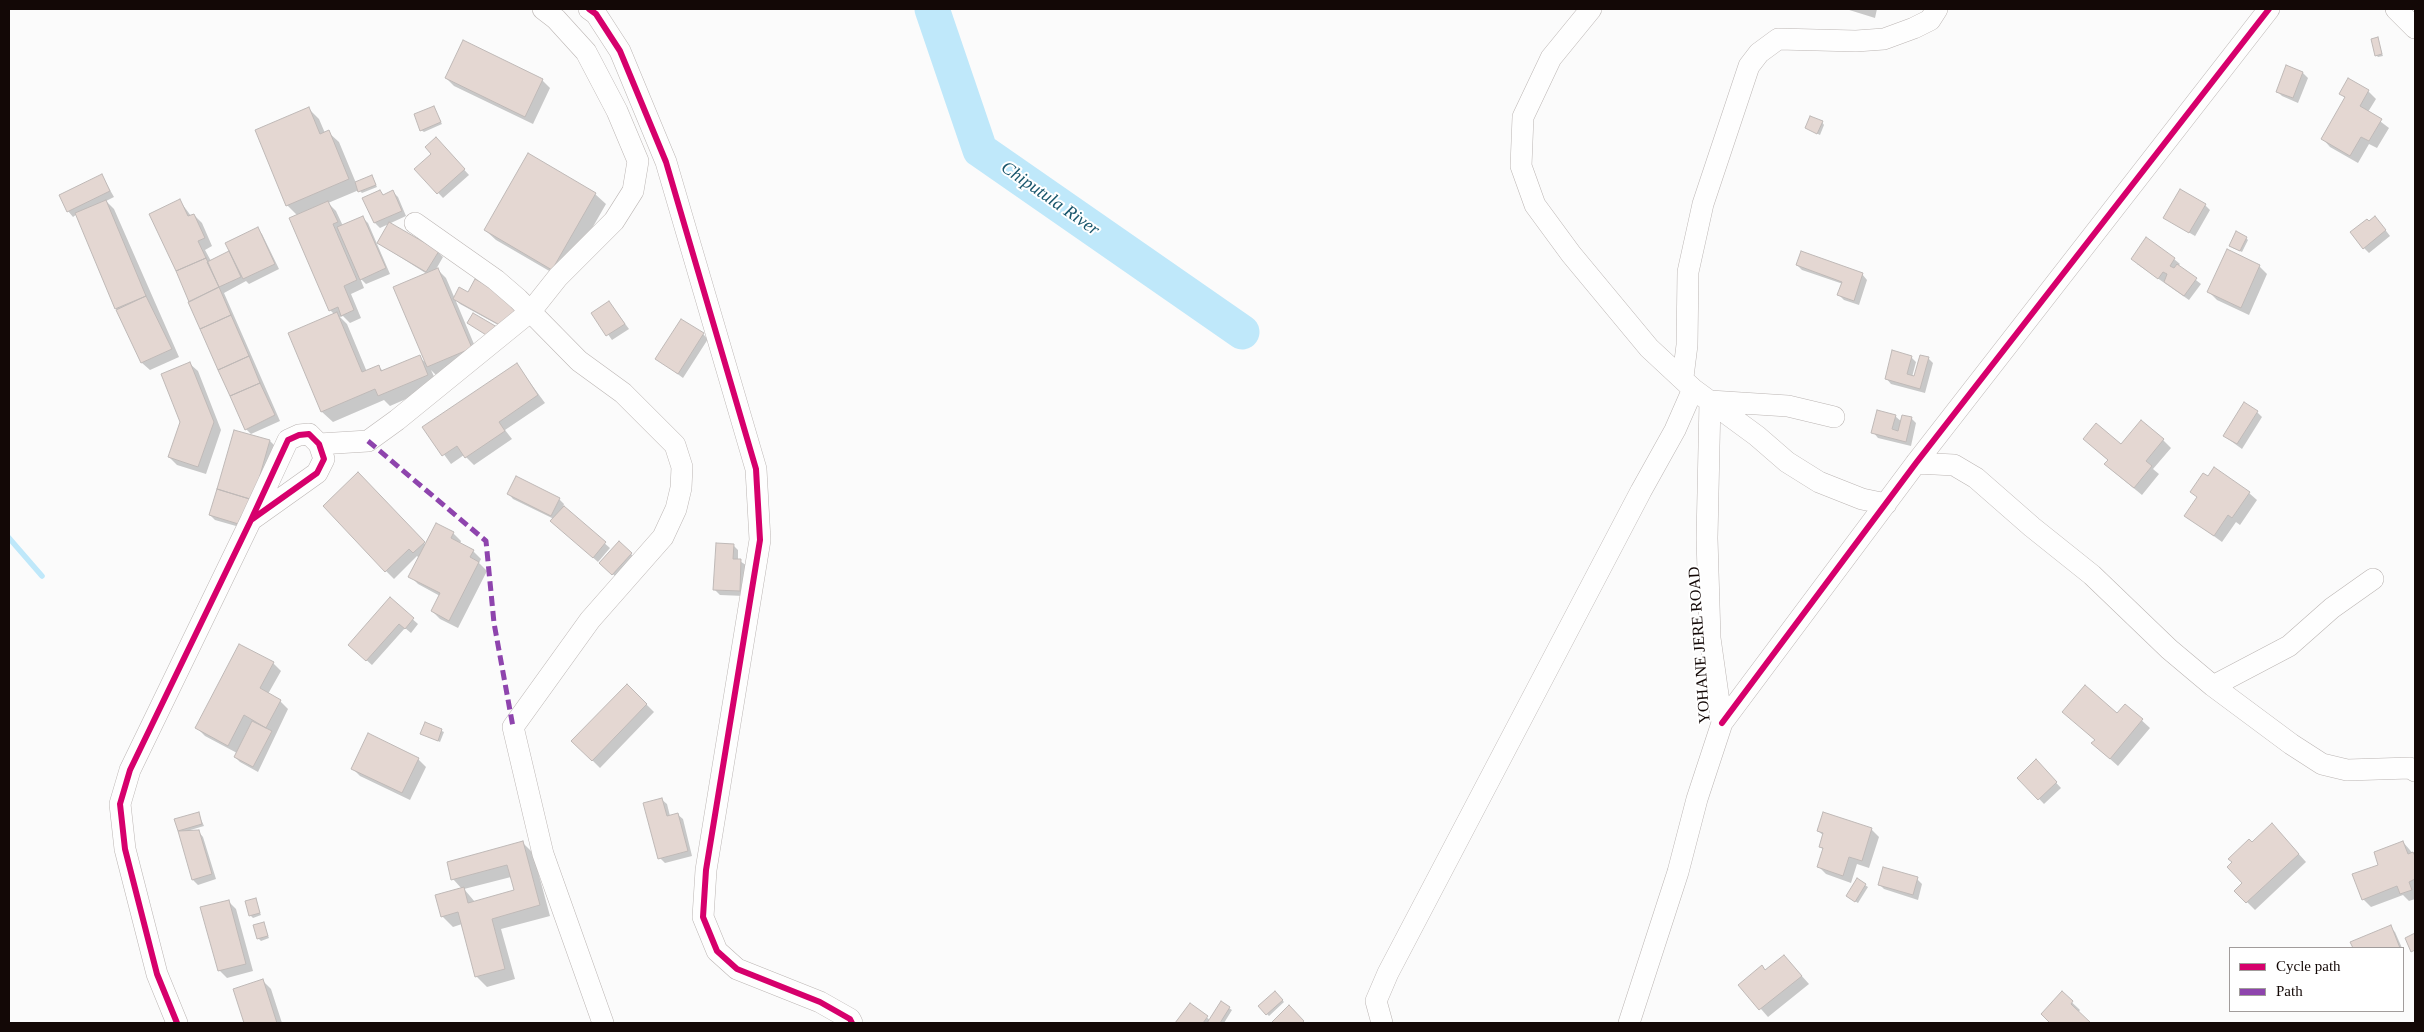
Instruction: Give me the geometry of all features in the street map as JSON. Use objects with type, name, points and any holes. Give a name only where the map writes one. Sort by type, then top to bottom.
[{"type":"street","points":[[319,444],[368,442],[531,311],[558,277],[614,221],[633,191],[638,161],[617,111],[586,52],[556,19],[542,9]]},
{"type":"street","points":[[589,9],[596,14],[620,51],[666,162],[756,469],[760,540],[706,870],[703,917],[717,951],[737,969],[820,1002],[850,1019],[852,1023]]},
{"type":"street","points":[[1591,9],[1551,58],[1523,117],[1521,166],[1535,205],[1571,254],[1650,348],[1695,389],[1757,436],[1787,462],[1819,482],[1862,499],[1886,504]]},
{"type":"street","points":[[1382,1023],[1376,1001],[1388,973],[1641,491],[1676,430],[1695,389],[1687,345],[1688,272],[1704,204],[1749,66],[1759,53],[1778,40],[1856,41],[1884,39],[1930,20],[1937,9]]},
{"type":"street","points":[[1722,723],[1916,463],[2269,9]]},
{"type":"street","points":[[2396,9],[2415,28]]},
{"type":"street","points":[[415,223],[496,280],[531,311],[579,361],[623,393],[676,445],[682,467],[681,488],[676,509],[663,537],[590,620],[513,728],[544,854],[603,1023]]},
{"type":"street","points":[[1695,389],[1788,406],[1834,418]]},
{"type":"street","name":"YOHANE JERE ROAD","points":[[1628,1023],[1678,872],[1696,799],[1722,723],[1710,638],[1706,538],[1695,389]]},
{"type":"street","points":[[177,1023],[157,974],[127,859],[120,804],[130,770],[288,440],[299,435],[309,434],[319,444],[324,459],[317,473],[250,520]]},
{"type":"street","points":[[1916,463],[1954,465],[1976,478],[2032,527],[2092,575],[2169,649],[2213,686],[2291,744],[2322,764],[2347,770],[2410,768],[2415,770]]},
{"type":"street","points":[[2213,686],[2289,646],[2332,608],[2374,579]]},
{"type":"building","points":[[2378,37],[2382,54],[2375,56],[2371,39]]},
{"type":"building","points":[[463,40],[543,79],[525,117],[445,78]]},
{"type":"building","points":[[2286,65],[2303,72],[2293,98],[2276,92]]},
{"type":"building","points":[[2348,78],[2369,90],[2360,106],[2382,119],[2369,141],[2361,137],[2350,156],[2321,139],[2345,97],[2339,94]]},
{"type":"building","points":[[434,106],[441,122],[420,131],[414,114]]},
{"type":"building","points":[[309,107],[320,134],[329,130],[349,179],[286,206],[255,130]]},
{"type":"building","points":[[1810,116],[1823,121],[1817,134],[1805,128]]},
{"type":"building","points":[[436,137],[465,169],[437,194],[414,169],[431,154],[425,147]]},
{"type":"building","points":[[528,153],[596,193],[552,270],[484,230]]},
{"type":"building","points":[[102,174],[110,191],[67,212],[59,195]]},
{"type":"building","points":[[372,175],[376,185],[358,192],[355,182]]},
{"type":"building","points":[[2180,189],[2206,204],[2189,233],[2163,218]]},
{"type":"building","points":[[380,190],[383,195],[393,190],[402,211],[374,223],[362,198]]},
{"type":"building","points":[[180,199],[188,216],[194,214],[205,238],[198,241],[206,258],[176,271],[149,214]]},
{"type":"building","points":[[106,200],[146,296],[115,309],[75,213]]},
{"type":"building","points":[[328,201],[338,222],[333,224],[357,280],[344,286],[354,310],[341,316],[338,307],[329,311],[289,218]]},
{"type":"building","points":[[363,216],[386,268],[360,280],[337,227]]},
{"type":"building","points":[[2375,216],[2386,230],[2363,249],[2350,232],[2367,219],[2369,221]]},
{"type":"building","points":[[389,222],[439,251],[426,272],[377,243]]},
{"type":"building","points":[[258,227],[275,264],[243,279],[225,243]]},
{"type":"building","points":[[2236,231],[2247,237],[2240,251],[2229,246]]},
{"type":"building","points":[[2146,237],[2175,258],[2170,266],[2174,268],[2177,264],[2197,278],[2184,296],[2164,282],[2167,274],[2163,272],[2158,279],[2131,259]]},
{"type":"building","points":[[2227,249],[2260,265],[2241,308],[2207,292]]},
{"type":"building","points":[[229,251],[241,277],[219,287],[207,262]]},
{"type":"building","points":[[1801,251],[1863,273],[1854,301],[1837,295],[1842,282],[1796,265]]},
{"type":"building","points":[[206,258],[219,287],[189,302],[176,271]]},
{"type":"building","points":[[438,268],[472,348],[427,367],[393,287]]},
{"type":"building","points":[[475,279],[519,303],[505,328],[453,299],[459,287],[468,292]]},
{"type":"building","points":[[219,287],[231,315],[200,329],[188,302]]},
{"type":"building","points":[[146,296],[172,349],[141,363],[116,310]]},
{"type":"building","points":[[609,301],[625,324],[606,336],[591,313]]},
{"type":"building","points":[[337,312],[362,372],[379,365],[381,371],[420,355],[428,375],[378,396],[375,389],[321,412],[288,333]]},
{"type":"building","points":[[473,313],[497,327],[491,338],[467,323]]},
{"type":"building","points":[[231,315],[249,356],[218,370],[200,329]]},
{"type":"building","points":[[681,319],[704,333],[678,374],[655,359]]},
{"type":"building","points":[[1892,350],[1912,356],[1907,374],[1914,376],[1920,355],[1929,357],[1920,389],[1885,379]]},
{"type":"building","points":[[249,356],[260,383],[230,396],[218,370]]},
{"type":"building","points":[[190,362],[214,422],[198,467],[168,457],[180,422],[161,374]]},
{"type":"building","points":[[517,363],[538,395],[499,422],[505,431],[465,458],[457,446],[442,456],[422,427]]},
{"type":"building","points":[[260,383],[275,415],[245,430],[230,396]]},
{"type":"building","points":[[2244,402],[2258,411],[2237,444],[2223,436]]},
{"type":"building","points":[[1877,410],[1896,415],[1892,429],[1898,431],[1902,415],[1912,417],[1906,442],[1871,433]]},
{"type":"building","points":[[2141,420],[2164,439],[2146,461],[2152,466],[2134,488],[2104,464],[2108,460],[2083,439],[2096,423],[2121,444]]},
{"type":"building","points":[[234,430],[270,440],[253,500],[217,489]]},
{"type":"building","points":[[2214,467],[2250,492],[2232,518],[2228,515],[2214,536],[2184,516],[2197,497],[2190,492],[2203,473],[2208,476]]},
{"type":"building","points":[[358,472],[425,542],[413,553],[409,549],[385,572],[323,506]]},
{"type":"building","points":[[516,476],[560,498],[551,516],[507,494]]},
{"type":"building","points":[[217,489],[253,500],[245,526],[209,515]]},
{"type":"building","points":[[564,506],[606,542],[593,558],[550,521]]},
{"type":"building","points":[[436,523],[454,532],[451,538],[474,550],[470,557],[479,562],[449,621],[431,611],[440,593],[408,577]]},
{"type":"building","points":[[619,541],[632,553],[612,575],[599,563]]},
{"type":"building","points":[[716,543],[734,544],[733,559],[741,559],[740,591],[713,590]]},
{"type":"building","points":[[390,597],[414,618],[405,629],[399,624],[366,661],[348,645]]},
{"type":"building","points":[[239,644],[274,662],[260,688],[281,700],[266,728],[244,715],[228,746],[195,728]]},
{"type":"building","points":[[627,684],[647,704],[592,761],[571,741]]},
{"type":"building","points":[[2085,685],[2117,713],[2125,704],[2143,719],[2110,759],[2091,743],[2095,740],[2062,712]]},
{"type":"building","points":[[252,721],[272,731],[253,767],[234,757]]},
{"type":"building","points":[[425,722],[442,729],[438,741],[420,734]]},
{"type":"building","points":[[368,733],[419,758],[402,793],[351,769]]},
{"type":"building","points":[[2036,759],[2057,782],[2038,800],[2017,778]]},
{"type":"building","points":[[662,798],[667,816],[678,813],[688,851],[658,859],[643,803]]},
{"type":"building","points":[[199,812],[202,824],[178,831],[174,819]]},
{"type":"building","points":[[1823,812],[1872,828],[1862,861],[1849,857],[1843,876],[1817,867],[1823,848],[1819,847],[1823,833],[1817,831]]},
{"type":"building","points":[[2272,823],[2299,854],[2246,903],[2234,891],[2242,883],[2227,867],[2232,862],[2228,859],[2249,839],[2252,842]]},
{"type":"building","points":[[199,830],[212,874],[192,880],[178,831]]},
{"type":"building","points":[[523,841],[540,905],[492,919],[505,969],[475,977],[458,912],[441,917],[435,895],[464,887],[468,903],[514,890],[507,865],[451,880],[447,862]]},
{"type":"building","points":[[2403,841],[2408,854],[2413,852],[2415,856],[2415,879],[2409,882],[2412,890],[2400,894],[2397,886],[2362,900],[2352,874],[2378,865],[2374,852]]},
{"type":"building","points":[[1883,867],[1918,877],[1913,895],[1878,885]]},
{"type":"building","points":[[1857,878],[1866,884],[1855,902],[1846,896]]},
{"type":"building","points":[[256,898],[260,913],[249,916],[245,901]]},
{"type":"building","points":[[229,900],[246,964],[218,971],[200,907]]},
{"type":"building","points":[[264,922],[268,936],[257,939],[253,925]]},
{"type":"building","points":[[2391,925],[2400,947],[2352,947],[2350,942]]},
{"type":"building","points":[[2415,933],[2415,950],[2411,952],[2405,938]]},
{"type":"building","points":[[1784,955],[1802,976],[1759,1010],[1738,985],[1762,965],[1765,970]]},
{"type":"building","points":[[263,979],[277,1023],[244,1023],[233,989]]},
{"type":"building","points":[[1275,991],[1283,1000],[1266,1015],[1258,1006]]},
{"type":"building","points":[[2062,991],[2073,1001],[2071,1004],[2091,1023],[2050,1023],[2041,1014]]},
{"type":"building","points":[[1221,1001],[1230,1007],[1220,1023],[1207,1023]]},
{"type":"building","points":[[1190,1003],[1208,1016],[1203,1023],[1175,1023]]},
{"type":"building","points":[[1289,1005],[1304,1021],[1302,1023],[1271,1023]]},
{"type":"waterway","name":"Chiputula River","points":[[932,9],[980,150],[1242,332]]},
{"type":"waterway","points":[[9,538],[42,576]]},
{"type":"marked path","points":[[368,441],[486,541],[494,623],[513,727]]},
{"type":"cycle path","points":[[589,9],[596,14],[620,51],[666,162],[756,469],[760,540],[706,870],[703,917],[717,951],[737,969],[820,1002],[850,1019],[852,1023]]},
{"type":"cycle path","points":[[1722,723],[1916,463],[2269,9]]},
{"type":"cycle path","points":[[177,1023],[157,974],[125,849],[120,804],[130,770],[251,520],[317,473],[324,459],[319,444],[309,434],[299,435],[288,440],[251,520]]}]
